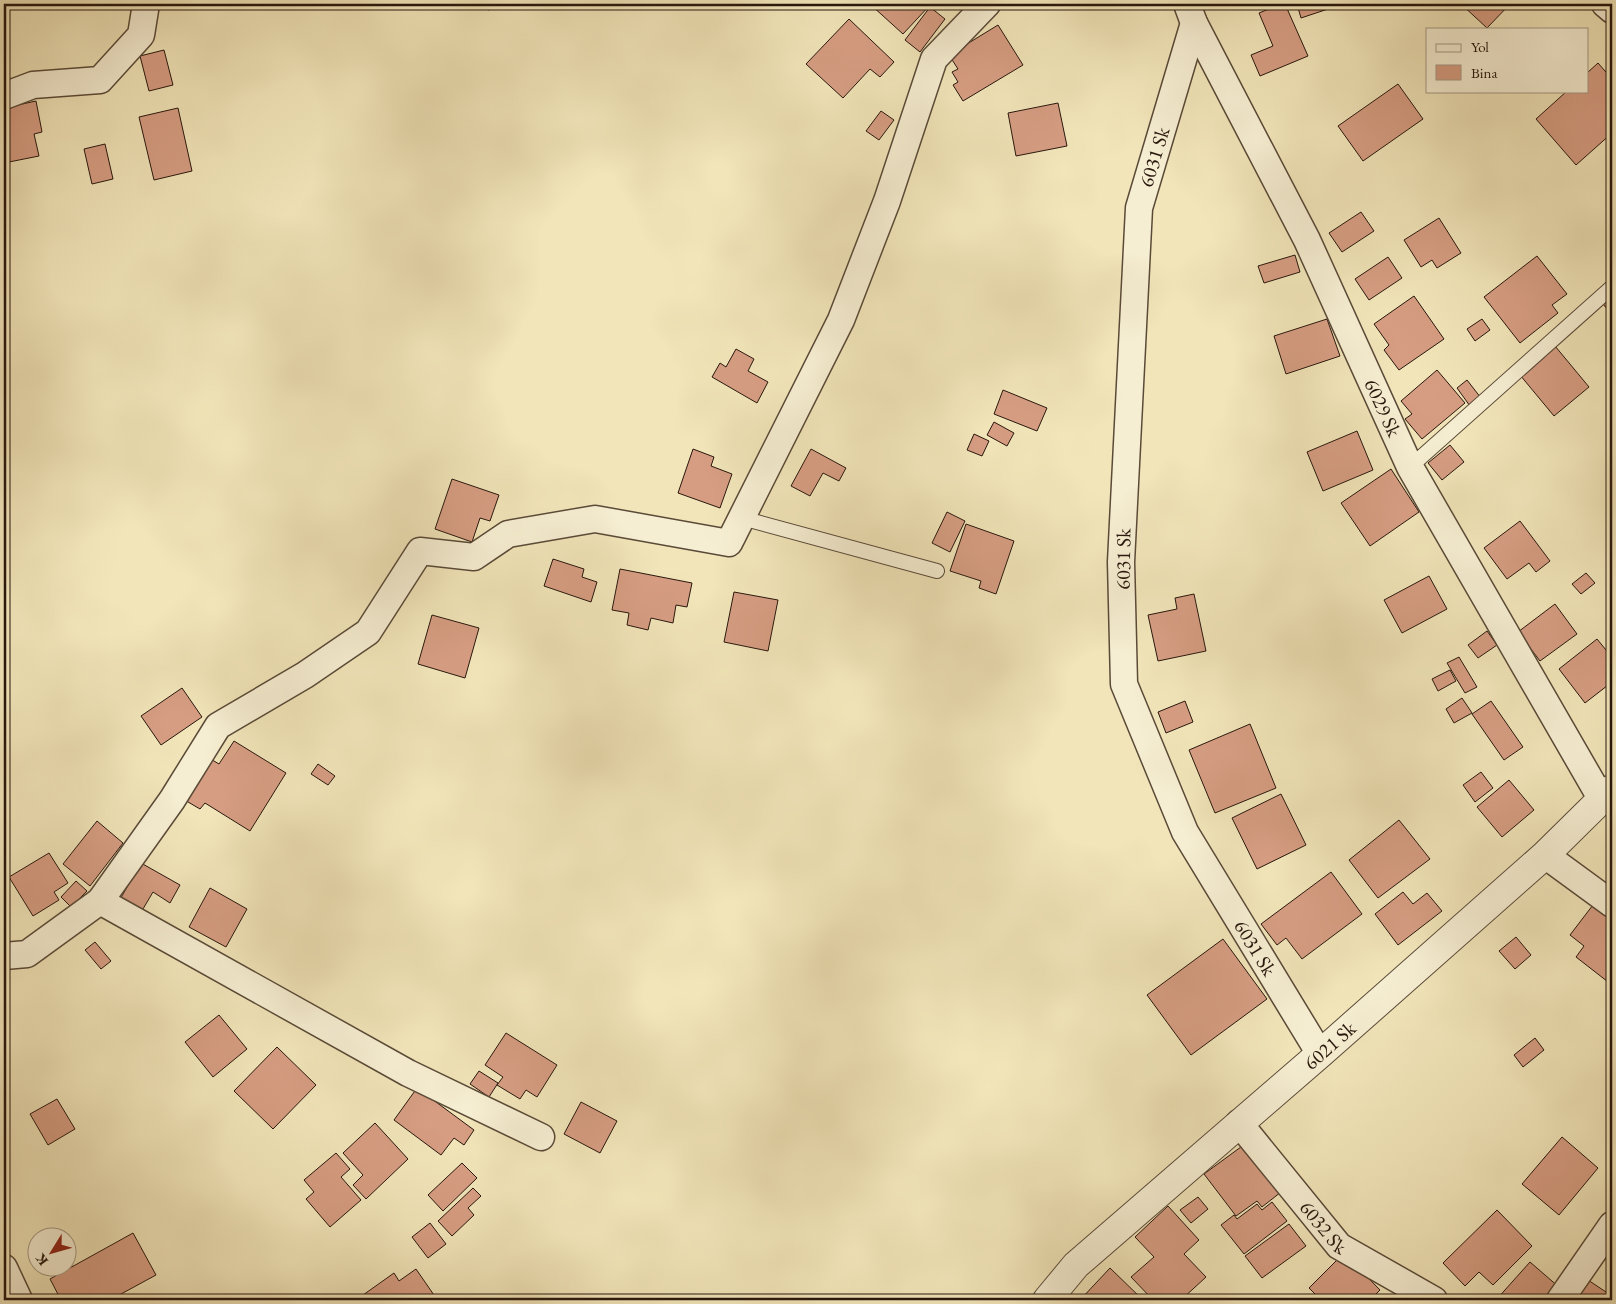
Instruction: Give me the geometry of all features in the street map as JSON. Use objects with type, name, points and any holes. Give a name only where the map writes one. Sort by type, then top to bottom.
[{"type":"street","points":[[4,96],[33,85],[100,80],[141,35],[146,4]]},
{"type":"street","points":[[4,956],[27,954],[100,901],[172,800],[218,726],[305,675],[368,632],[420,551],[474,557],[508,534],[595,519],[729,543],[840,320],[887,201],[934,59],[987,4]]},
{"type":"street","points":[[1605,4],[1612,10]]},
{"type":"street","name":"6029 Sk","points":[[1190,13],[1307,240],[1410,467],[1607,795]]},
{"type":"street","name":"6031 Sk","points":[[1190,13],[1138,208],[1121,562],[1124,684],[1185,832],[1320,1054]]},
{"type":"street","name":"6021 Sk","points":[[1047,1300],[1076,1265],[1320,1054],[1545,855],[1607,795]]},
{"type":"street","points":[[1545,855],[1612,904]]},
{"type":"street","points":[[100,901],[408,1073],[541,1137]]},
{"type":"street","name":"6032 Sk","points":[[1239,1123],[1339,1246],[1398,1292],[1434,1300]]},
{"type":"street","points":[[1560,1300],[1612,1225]]},
{"type":"street","points":[[4,1268],[19,1300]]},
{"type":"lane","points":[[1410,467],[1612,287]]},
{"type":"lane","points":[[742,518],[936,571]]},
{"type":"building","points":[[486,4],[509,4],[488,10]]},
{"type":"building","points":[[931,4],[903,34],[871,5]]},
{"type":"building","points":[[1285,4],[1308,56],[1260,76],[1251,55],[1273,46],[1259,13]]},
{"type":"building","points":[[1297,4],[1343,4],[1301,18]]},
{"type":"building","points":[[1461,4],[1510,4],[1487,28]]},
{"type":"building","points":[[930,7],[945,19],[920,52],[905,40]]},
{"type":"building","points":[[849,19],[894,62],[880,77],[870,69],[843,98],[806,64]]},
{"type":"building","points":[[998,25],[1023,65],[963,101],[953,85],[958,82],[952,72],[958,69],[949,55]]},
{"type":"building","points":[[164,50],[173,85],[149,91],[140,56]]},
{"type":"building","points":[[1598,63],[1612,79],[1612,133],[1576,165],[1536,119],[1566,92],[1588,92],[1588,72]]},
{"type":"building","points":[[1398,84],[1423,119],[1363,161],[1338,126]]},
{"type":"building","points":[[36,101],[42,132],[34,134],[39,156],[4,163],[4,108]]},
{"type":"building","points":[[1058,103],[1067,146],[1016,156],[1008,113]]},
{"type":"building","points":[[178,108],[192,171],[154,180],[139,117]]},
{"type":"building","points":[[881,111],[894,120],[879,140],[866,131]]},
{"type":"building","points":[[105,144],[113,179],[92,184],[84,149]]},
{"type":"building","points":[[1361,212],[1374,231],[1342,252],[1329,233]]},
{"type":"building","points":[[1439,218],[1461,253],[1437,268],[1432,260],[1421,267],[1404,240]]},
{"type":"building","points":[[1295,255],[1300,272],[1264,283],[1258,266]]},
{"type":"building","points":[[1537,256],[1567,294],[1552,305],[1558,313],[1520,343],[1484,297]]},
{"type":"building","points":[[1388,257],[1402,278],[1369,300],[1355,279]]},
{"type":"building","points":[[1414,296],[1444,339],[1399,370],[1384,350],[1389,345],[1374,324]]},
{"type":"building","points":[[1612,296],[1612,315],[1603,304]]},
{"type":"building","points":[[1327,319],[1340,356],[1286,374],[1274,336]]},
{"type":"building","points":[[1482,319],[1490,330],[1475,341],[1467,329]]},
{"type":"building","points":[[1555,346],[1589,387],[1554,416],[1520,375]]},
{"type":"building","points":[[736,349],[754,359],[748,371],[768,382],[757,403],[712,377],[720,363],[726,367]]},
{"type":"building","points":[[1437,370],[1465,403],[1422,439],[1405,419],[1412,414],[1401,401]]},
{"type":"building","points":[[1467,380],[1481,398],[1470,406],[1457,388]]},
{"type":"building","points":[[1003,390],[1047,408],[1037,431],[994,414]]},
{"type":"building","points":[[994,422],[1014,433],[1007,446],[987,435]]},
{"type":"building","points":[[1357,431],[1373,470],[1323,491],[1307,452]]},
{"type":"building","points":[[974,434],[989,441],[982,456],[967,450]]},
{"type":"building","points":[[1450,445],[1464,462],[1442,480],[1428,463]]},
{"type":"building","points":[[693,449],[714,457],[711,466],[732,474],[720,508],[678,493]]},
{"type":"building","points":[[811,449],[846,468],[839,481],[823,473],[810,496],[791,486]]},
{"type":"building","points":[[1391,469],[1419,512],[1370,546],[1341,503]]},
{"type":"building","points":[[452,479],[499,495],[490,521],[480,518],[472,542],[435,529]]},
{"type":"building","points":[[947,512],[965,521],[950,552],[932,543]]},
{"type":"building","points":[[1520,521],[1550,561],[1536,572],[1529,563],[1507,579],[1484,548]]},
{"type":"building","points":[[966,524],[1014,541],[996,594],[979,588],[981,581],[950,571]]},
{"type":"building","points":[[553,559],[584,569],[582,577],[597,582],[591,602],[544,586]]},
{"type":"building","points":[[620,569],[692,583],[687,607],[676,605],[673,623],[651,618],[648,630],[627,625],[629,613],[612,610]]},
{"type":"building","points":[[1586,573],[1595,583],[1581,594],[1572,584]]},
{"type":"building","points":[[1429,576],[1447,609],[1402,633],[1384,600]]},
{"type":"building","points":[[734,592],[778,600],[768,651],[724,642]]},
{"type":"building","points":[[1194,594],[1206,651],[1158,661],[1148,615],[1177,609],[1175,598]]},
{"type":"building","points":[[1555,604],[1577,634],[1540,661],[1518,632]]},
{"type":"building","points":[[432,615],[479,628],[465,678],[418,664]]},
{"type":"building","points":[[1487,631],[1497,645],[1478,658],[1468,645]]},
{"type":"building","points":[[1597,639],[1606,650],[1612,645],[1612,682],[1585,703],[1559,669]]},
{"type":"building","points":[[1459,657],[1477,687],[1465,693],[1447,663]]},
{"type":"building","points":[[1450,670],[1456,681],[1438,691],[1432,679]]},
{"type":"building","points":[[182,688],[202,717],[161,745],[141,716]]},
{"type":"building","points":[[1462,698],[1472,713],[1454,723],[1446,709]]},
{"type":"building","points":[[1185,701],[1193,722],[1166,733],[1158,712]]},
{"type":"building","points":[[1491,701],[1523,747],[1504,760],[1472,714]]},
{"type":"building","points":[[1250,724],[1276,788],[1215,813],[1189,750]]},
{"type":"building","points":[[234,741],[286,773],[250,831],[205,803],[200,809],[183,799],[209,758],[219,764]]},
{"type":"building","points":[[318,764],[335,776],[328,785],[311,774]]},
{"type":"building","points":[[1481,772],[1493,788],[1475,802],[1463,785]]},
{"type":"building","points":[[1509,780],[1534,810],[1502,837],[1477,807]]},
{"type":"building","points":[[1281,794],[1306,845],[1257,869],[1232,818]]},
{"type":"building","points":[[1399,820],[1430,859],[1378,898],[1349,860]]},
{"type":"building","points":[[97,821],[123,843],[90,886],[63,864]]},
{"type":"building","points":[[49,853],[68,883],[54,892],[59,900],[33,916],[9,877]]},
{"type":"building","points":[[141,863],[180,885],[170,903],[153,892],[140,914],[119,901]]},
{"type":"building","points":[[1331,872],[1362,914],[1302,959],[1286,938],[1277,945],[1261,924]]},
{"type":"building","points":[[76,881],[87,891],[71,907],[61,897]]},
{"type":"building","points":[[210,888],[247,909],[226,947],[189,927]]},
{"type":"building","points":[[1403,892],[1413,904],[1427,893],[1442,911],[1398,945],[1375,914]]},
{"type":"building","points":[[1596,901],[1612,914],[1612,985],[1576,957],[1584,946],[1570,935]]},
{"type":"building","points":[[1516,937],[1531,955],[1515,969],[1499,951]]},
{"type":"building","points":[[1223,939],[1267,999],[1191,1055],[1147,995]]},
{"type":"building","points":[[95,942],[111,961],[101,969],[85,950]]},
{"type":"building","points":[[219,1015],[247,1049],[213,1077],[185,1042]]},
{"type":"building","points":[[506,1033],[557,1065],[537,1097],[526,1090],[520,1099],[497,1085],[503,1077],[485,1065]]},
{"type":"building","points":[[1535,1038],[1544,1050],[1523,1067],[1514,1055]]},
{"type":"building","points":[[277,1047],[316,1085],[273,1129],[234,1091]]},
{"type":"building","points":[[479,1071],[498,1083],[489,1097],[470,1084]]},
{"type":"building","points":[[417,1088],[474,1130],[464,1145],[454,1138],[441,1155],[394,1120]]},
{"type":"building","points":[[57,1099],[75,1129],[48,1145],[30,1114]]},
{"type":"building","points":[[581,1102],[617,1121],[600,1153],[564,1134]]},
{"type":"building","points":[[375,1123],[408,1159],[366,1199],[353,1185],[363,1175],[343,1153]]},
{"type":"building","points":[[1562,1137],[1598,1168],[1559,1215],[1522,1184]]},
{"type":"building","points":[[1245,1144],[1281,1192],[1262,1207],[1257,1201],[1236,1216],[1204,1174]]},
{"type":"building","points":[[336,1153],[350,1169],[341,1177],[361,1200],[330,1227],[306,1199],[314,1192],[304,1180]]},
{"type":"building","points":[[462,1163],[477,1178],[443,1211],[428,1195]]},
{"type":"building","points":[[473,1188],[481,1196],[468,1208],[474,1215],[452,1236],[438,1221]]},
{"type":"building","points":[[1198,1197],[1208,1209],[1191,1223],[1180,1210]]},
{"type":"building","points":[[1272,1202],[1287,1221],[1244,1254],[1221,1225],[1234,1215],[1237,1219],[1257,1204],[1262,1210]]},
{"type":"building","points":[[1168,1206],[1199,1240],[1184,1254],[1206,1277],[1181,1300],[1153,1300],[1131,1277],[1154,1257],[1135,1237]]},
{"type":"building","points":[[1497,1210],[1532,1246],[1493,1285],[1479,1272],[1465,1286],[1443,1263]]},
{"type":"building","points":[[430,1223],[446,1244],[428,1258],[412,1237]]},
{"type":"building","points":[[1289,1224],[1306,1246],[1262,1278],[1245,1256]]},
{"type":"building","points":[[133,1233],[156,1275],[110,1300],[61,1300],[50,1279],[55,1276],[78,1276],[78,1263]]},
{"type":"building","points":[[1344,1253],[1380,1290],[1370,1300],[1321,1300],[1309,1288]]},
{"type":"building","points":[[1530,1262],[1560,1288],[1549,1300],[1496,1300]]},
{"type":"building","points":[[1110,1268],[1143,1300],[1080,1300]]},
{"type":"building","points":[[416,1269],[436,1298],[432,1300],[356,1300],[394,1273],[399,1281]]},
{"type":"building","points":[[1588,1280],[1612,1296],[1612,1300],[1574,1300]]}]
